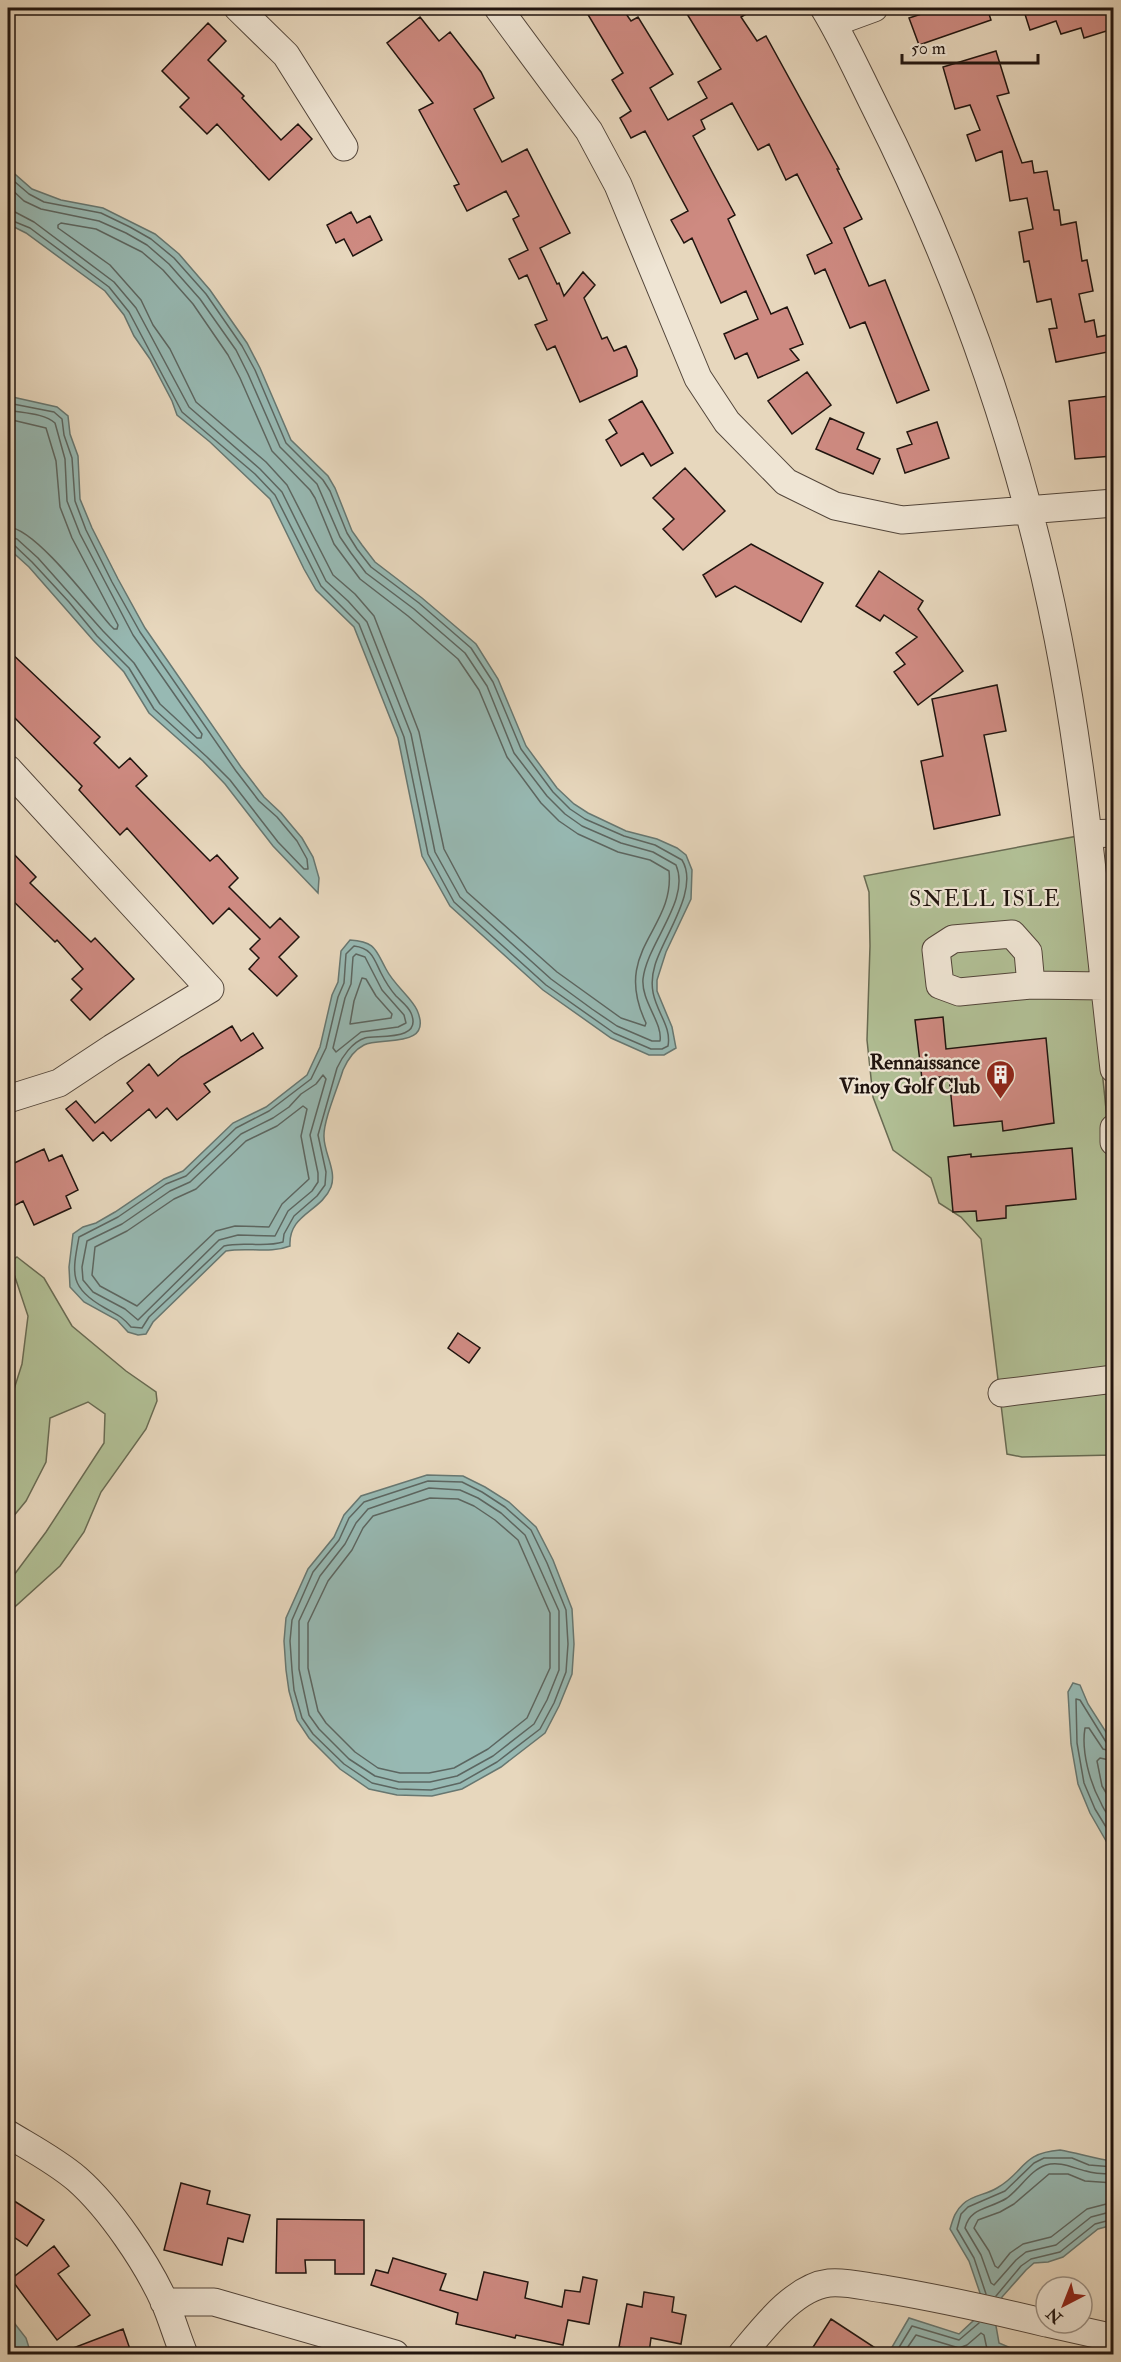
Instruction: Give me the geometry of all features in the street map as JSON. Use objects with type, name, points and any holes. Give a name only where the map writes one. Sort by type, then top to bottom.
[{"type":"street","points":[[238,8],[286,55],[344,147]]},
{"type":"street","points":[[498,8],[589,131],[618,185],[698,378],[727,422],[786,482],[835,506],[902,520],[1113,503]]},
{"type":"street","points":[[874,8],[828,15],[900,156],[955,285],[1002,420],[1029,510],[1058,637],[1075,732],[1101,833],[1104,986],[1111,1023],[1113,1069]]},
{"type":"street","points":[[8,769],[210,988],[59,1083],[8,1099]]},
{"type":"street","points":[[1031,985],[1104,986]]},
{"type":"street","points":[[1113,1128],[1113,1142]]},
{"type":"street","points":[[1002,1393],[1113,1379]]},
{"type":"street","points":[[8,2134],[40,2152],[78,2180],[116,2223],[165,2302],[184,2355]]},
{"type":"street","points":[[742,2355],[775,2314],[802,2294],[828,2283],[859,2285],[944,2300],[1034,2320]]},
{"type":"street","points":[[165,2302],[214,2302],[395,2355]]},
{"type":"street","points":[[1094,2334],[1113,2338]]},
{"type":"green space","points":[[1078,836],[1110,1148],[1113,1152],[1113,1455],[1022,1457],[1007,1454],[981,1239],[961,1217],[939,1203],[931,1178],[893,1150],[873,1097],[867,1040],[869,892],[864,876]]},
{"type":"green space","points":[[17,1257],[44,1278],[72,1326],[126,1371],[156,1392],[157,1401],[146,1429],[101,1492],[84,1532],[60,1566],[8,1613],[8,1583],[46,1532],[104,1443],[105,1414],[88,1402],[50,1418],[46,1462],[26,1501],[8,1523],[8,1408],[22,1364],[28,1316],[10,1262]]},
{"type":"water","points":[[8,168],[32,189],[61,200],[103,208],[155,234],[179,254],[210,290],[247,343],[291,440],[328,476],[352,531],[375,562],[476,644],[498,679],[526,746],[557,788],[588,813],[626,831],[657,839],[686,855],[692,870],[691,899],[666,952],[657,980],[657,991],[672,1027],[676,1048],[664,1055],[649,1055],[611,1038],[543,990],[450,906],[422,856],[398,738],[354,627],[316,590],[270,499],[210,442],[177,415],[150,359],[134,336],[124,315],[105,291],[26,233],[8,224]]},
{"type":"water","points":[[8,396],[57,407],[68,416],[70,434],[78,456],[80,499],[118,579],[145,628],[241,767],[264,797],[302,838],[313,857],[319,878],[318,893],[273,846],[225,784],[149,713],[124,672],[29,567],[8,548]]},
{"type":"water","points":[[350,940],[365,943],[374,948],[389,975],[414,1005],[420,1022],[418,1031],[412,1036],[360,1047],[343,1070],[324,1130],[332,1175],[331,1187],[320,1202],[294,1227],[290,1246],[275,1250],[226,1251],[153,1322],[146,1334],[138,1335],[128,1332],[117,1320],[84,1302],[70,1287],[69,1267],[73,1234],[115,1212],[164,1179],[183,1171],[233,1123],[266,1107],[307,1075],[320,1047],[332,995],[338,982],[341,951]]},
{"type":"water","points":[[427,1475],[463,1476],[509,1502],[536,1527],[553,1560],[572,1609],[574,1644],[572,1674],[545,1733],[501,1767],[462,1789],[432,1796],[397,1795],[369,1789],[340,1769],[309,1738],[297,1720],[286,1670],[284,1641],[286,1618],[308,1569],[334,1537],[344,1515],[361,1496]]},
{"type":"water","points":[[1073,1683],[1080,1685],[1088,1704],[1113,1743],[1113,1853],[1090,1813],[1078,1784],[1071,1744],[1068,1692]]},
{"type":"water","points":[[1060,2150],[1113,2161],[1113,2225],[1098,2229],[1063,2257],[1048,2262],[1034,2263],[1002,2297],[996,2326],[999,2343],[1025,2354],[888,2354],[909,2318],[959,2334],[974,2320],[980,2293],[969,2261],[950,2229],[955,2215],[967,2201],[1006,2182],[1030,2159],[1047,2152]]},
{"type":"water","points":[[8,2315],[26,2338],[31,2354],[8,2354]]},
{"type":"building","points":[[584,8],[622,8],[631,21],[638,17],[673,74],[650,88],[668,120],[707,98],[698,82],[721,69],[687,14],[698,8],[757,8],[741,17],[757,41],[766,36],[839,169],[837,169],[862,219],[844,228],[869,286],[885,280],[929,390],[897,403],[865,322],[850,328],[825,269],[815,274],[807,255],[832,243],[797,174],[786,180],[769,144],[758,150],[732,103],[701,120],[705,129],[693,136],[735,215],[728,219],[771,314],[787,307],[803,344],[790,349],[799,360],[758,378],[747,353],[735,359],[724,334],[758,319],[746,291],[721,303],[692,238],[684,243],[671,220],[688,211],[645,131],[631,138],[620,118],[631,111],[612,80],[623,73]]},
{"type":"building","points":[[940,8],[987,8],[991,20],[919,45],[909,18]]},
{"type":"building","points":[[1023,8],[1113,8],[1113,29],[1084,38],[1081,28],[1061,34],[1056,21],[1030,30]]},
{"type":"building","points":[[420,17],[439,41],[450,32],[481,72],[494,98],[474,109],[502,162],[527,149],[570,233],[540,248],[557,284],[559,283],[564,296],[583,272],[595,285],[584,298],[602,339],[607,337],[614,351],[626,346],[637,370],[637,376],[580,402],[555,346],[547,350],[535,325],[547,320],[527,275],[519,279],[509,259],[528,250],[513,219],[519,216],[506,191],[467,211],[454,186],[459,184],[419,110],[433,103],[387,43]]},
{"type":"building","points":[[208,23],[226,41],[208,60],[244,96],[242,98],[281,140],[298,124],[312,139],[269,180],[217,124],[207,134],[180,107],[189,98],[162,71]]},
{"type":"building","points":[[996,51],[1009,93],[997,96],[1022,163],[1032,161],[1034,173],[1047,171],[1054,210],[1059,210],[1061,225],[1076,222],[1082,261],[1087,260],[1093,291],[1079,294],[1085,322],[1094,320],[1097,337],[1112,334],[1113,351],[1056,362],[1049,329],[1057,328],[1051,299],[1037,302],[1029,261],[1024,262],[1019,232],[1033,229],[1027,198],[1010,201],[1002,151],[976,161],[967,135],[980,130],[970,105],[955,109],[943,67]]},
{"type":"building","points":[[351,212],[357,223],[370,216],[382,240],[353,256],[344,239],[336,243],[327,225]]},
{"type":"building","points":[[807,372],[831,405],[792,434],[768,401]]},
{"type":"building","points":[[1109,396],[1113,426],[1113,456],[1075,459],[1069,401]]},
{"type":"building","points":[[642,401],[673,453],[651,466],[643,453],[621,466],[606,440],[617,433],[609,420]]},
{"type":"building","points":[[830,418],[864,433],[857,449],[880,459],[873,474],[816,449]]},
{"type":"building","points":[[937,422],[949,458],[905,473],[897,449],[912,444],[907,432]]},
{"type":"building","points":[[685,468],[725,511],[683,550],[663,529],[674,519],[653,498]]},
{"type":"building","points":[[751,544],[823,583],[801,622],[735,586],[716,597],[703,575]]},
{"type":"building","points":[[879,571],[923,601],[918,609],[963,671],[918,705],[894,672],[905,664],[896,653],[917,637],[884,615],[880,621],[856,606]]},
{"type":"building","points":[[8,650],[100,737],[94,743],[119,768],[130,758],[147,776],[136,786],[210,861],[217,855],[238,878],[229,887],[270,928],[280,918],[299,937],[279,957],[297,976],[277,996],[249,969],[259,958],[250,949],[260,939],[229,908],[213,924],[127,828],[120,835],[79,790],[82,786],[8,711]]},
{"type":"building","points":[[997,685],[1006,731],[984,735],[1000,815],[934,829],[921,761],[943,756],[932,699]]},
{"type":"building","points":[[8,848],[36,877],[30,883],[91,942],[95,938],[134,979],[90,1020],[71,1000],[82,989],[72,979],[83,969],[57,940],[55,942],[8,896]]},
{"type":"building","points":[[943,1017],[946,1049],[1046,1038],[1054,1123],[1003,1131],[1002,1121],[954,1126],[949,1076],[922,1079],[915,1020]]},
{"type":"building","points":[[232,1026],[241,1041],[253,1033],[263,1048],[204,1084],[210,1092],[177,1120],[167,1108],[156,1118],[149,1109],[111,1141],[103,1132],[93,1141],[66,1109],[76,1101],[95,1123],[133,1091],[127,1083],[149,1064],[158,1076],[181,1057]]},
{"type":"building","points":[[1072,1148],[1076,1199],[1006,1206],[1006,1218],[977,1221],[976,1211],[953,1212],[948,1157]]},
{"type":"building","points":[[44,1149],[49,1161],[62,1155],[78,1190],[66,1196],[71,1208],[34,1225],[23,1201],[8,1209],[8,1166]]},
{"type":"building","points":[[458,1333],[480,1348],[469,1363],[448,1348]]},
{"type":"building","points":[[181,2183],[210,2191],[207,2204],[250,2215],[243,2242],[228,2238],[222,2265],[164,2250]]},
{"type":"building","points":[[8,2197],[44,2220],[27,2246],[8,2233]]},
{"type":"building","points":[[277,2219],[364,2220],[364,2274],[335,2274],[335,2260],[305,2260],[306,2273],[276,2273]]},
{"type":"building","points":[[54,2246],[69,2266],[58,2274],[90,2315],[57,2340],[11,2279]]},
{"type":"building","points":[[393,2258],[446,2274],[440,2290],[477,2300],[484,2272],[528,2282],[525,2298],[562,2307],[565,2290],[580,2292],[583,2277],[597,2280],[589,2324],[568,2320],[563,2345],[516,2335],[515,2338],[456,2324],[458,2313],[371,2285],[376,2270],[388,2273]]},
{"type":"building","points":[[644,2292],[674,2297],[672,2312],[686,2315],[681,2344],[651,2338],[649,2353],[619,2347],[627,2304],[642,2307]]},
{"type":"building","points":[[831,2319],[886,2355],[808,2355]]},
{"type":"building","points":[[123,2329],[132,2355],[60,2355],[60,2353]]},
{"type":"place","name":"Rennaissance Vinoy Golf Club","points":[[1001,1100]]},
{"type":"district","name":"SNELL ISLE","points":[[985,899]]}]
